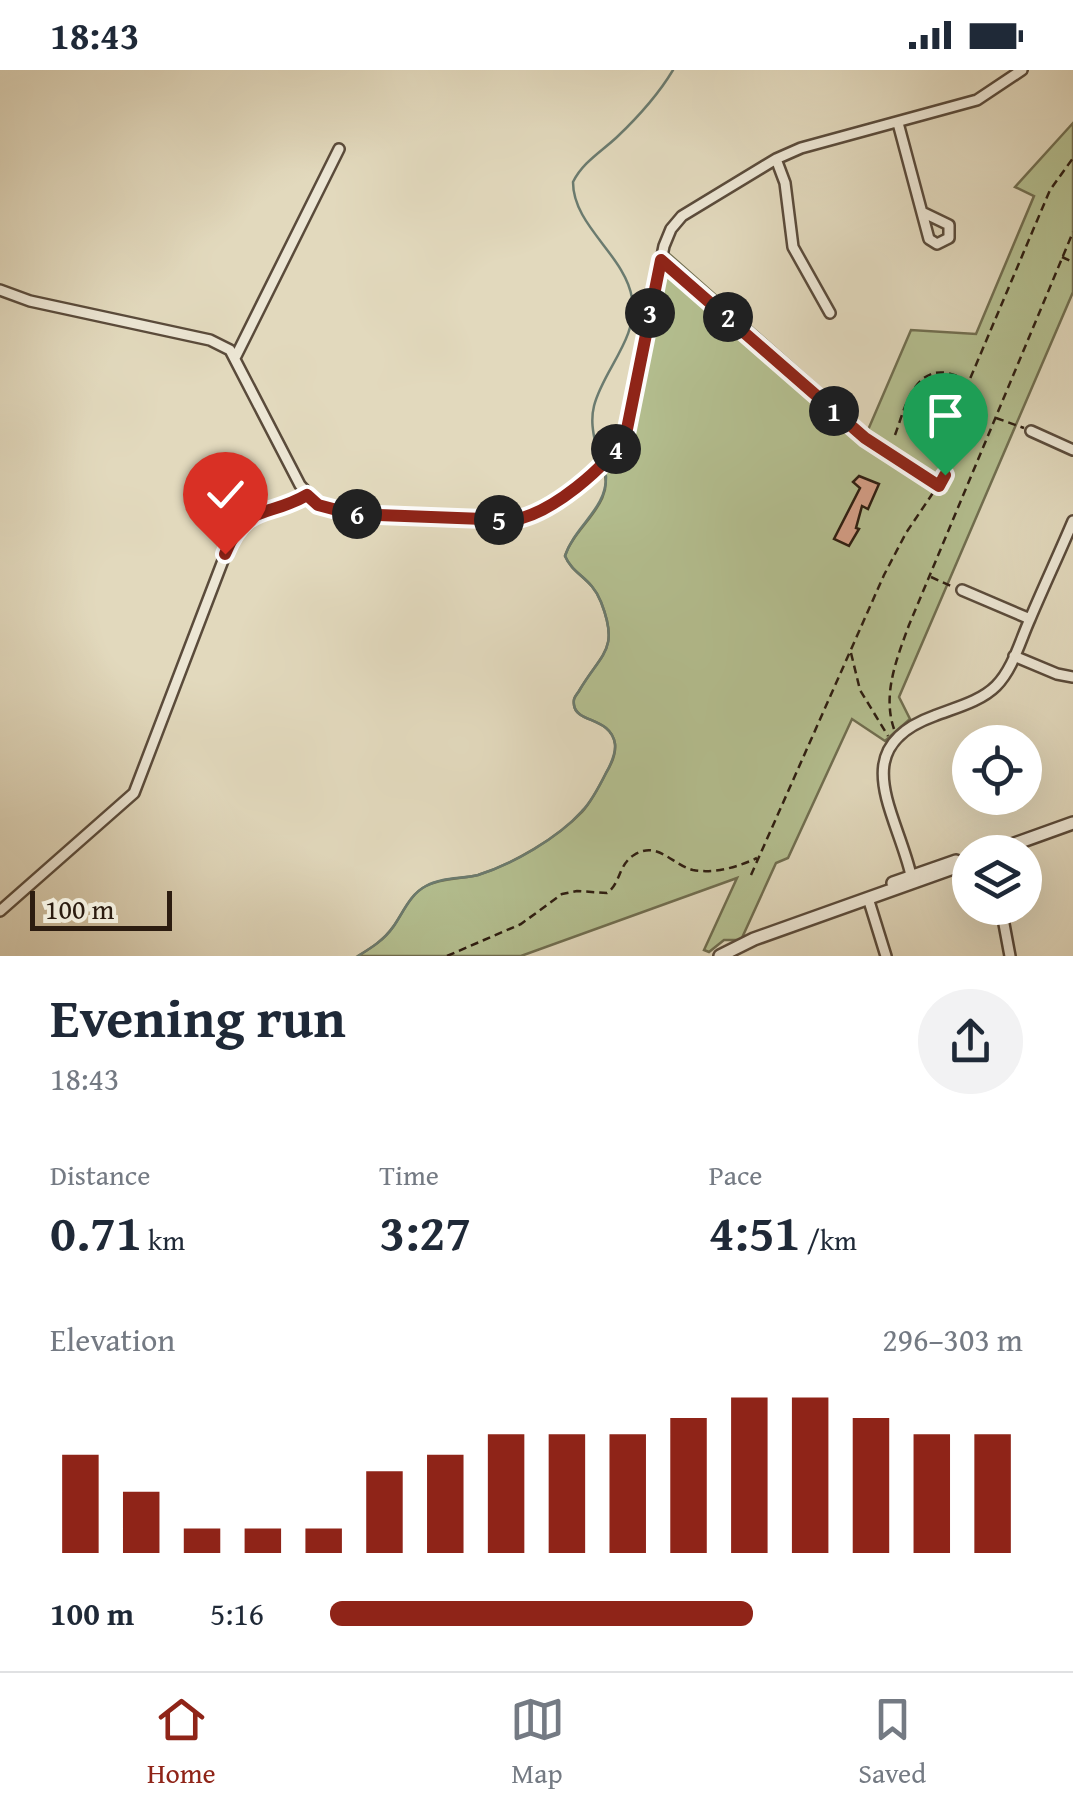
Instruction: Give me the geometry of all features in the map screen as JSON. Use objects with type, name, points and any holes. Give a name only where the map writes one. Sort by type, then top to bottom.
[{"type":"street","points":[[0,290],[30,301],[210,340],[236,356],[307,495],[318,505],[352,514],[513,520],[530,517],[549,507],[613,454],[626,434],[661,260],[668,234],[682,216],[801,148],[977,100],[1022,70]]},
{"type":"street","points":[[898,122],[922,212]]},
{"type":"street","points":[[236,356],[339,150]]},
{"type":"street","points":[[776,160],[785,184],[794,247],[830,312]]},
{"type":"street","points":[[1030,431],[1073,450]]},
{"type":"street","points":[[0,912],[134,793],[232,537],[250,516],[294,503],[307,495]]},
{"type":"street","points":[[917,876],[882,780],[882,763],[894,738],[918,722],[984,696],[1000,682],[1073,521]]},
{"type":"street","points":[[962,590],[1030,619]]},
{"type":"street","points":[[1014,656],[1057,674],[1073,676]]},
{"type":"street","points":[[1039,835],[1073,823]]},
{"type":"street","points":[[720,956],[754,939],[952,865]]},
{"type":"street","points":[[868,898],[886,956]]},
{"type":"street","points":[[1004,925],[1010,956]]},
{"type":"street","points":[[710,956],[724,944],[754,939]]},
{"type":"path","points":[[752,874],[898,548],[939,486],[954,452],[967,386],[1050,190],[1073,158]]},
{"type":"path","points":[[894,738],[890,688],[909,625],[1073,232]]},
{"type":"path","points":[[1062,257],[1073,262]]},
{"type":"path","points":[[661,260],[865,438],[939,486]]},
{"type":"path","points":[[895,435],[909,397],[928,375],[942,372],[958,376],[967,386]]},
{"type":"path","points":[[996,418],[1030,431]]},
{"type":"path","points":[[929,576],[962,590]]},
{"type":"path","points":[[851,652],[860,690],[874,718],[894,738]]},
{"type":"path","points":[[447,956],[521,924],[562,894],[606,893],[616,886],[622,866],[641,852],[656,850],[683,866],[700,870],[732,868],[758,858]]},
{"type":"green space","points":[[1073,123],[1073,292],[899,697],[910,719],[885,741],[852,719],[788,858],[776,863],[741,940],[724,940],[709,952],[704,950],[737,878],[521,956],[358,956],[386,936],[420,889],[506,864],[572,822],[596,793],[611,763],[615,748],[612,735],[576,711],[574,703],[605,650],[609,631],[597,594],[565,556],[600,503],[606,481],[603,468],[619,453],[630,434],[667,252],[868,430],[911,330],[976,334],[1034,196],[1015,187]]},
{"type":"building","points":[[926,402],[939,408],[925,440],[912,435]]},
{"type":"building","points":[[859,476],[879,484],[868,509],[862,506],[856,528],[859,529],[849,546],[834,539],[860,488],[853,482]]},
{"type":"waterway","points":[[597,452],[592,423],[594,406],[630,327],[632,298],[620,268],[581,213],[573,182],[587,163],[640,114],[673,70]]},
{"type":"waterway","points":[[358,956],[386,936],[420,889],[438,881],[492,870],[561,831],[589,803],[610,766],[615,744],[612,735],[581,715],[574,705],[575,696],[605,651],[609,631],[597,594],[565,556],[596,508],[606,476]]},
{"type":"route","points":[[225,554],[239,526],[250,516],[294,503],[307,495],[318,505],[352,514],[513,520],[549,507],[613,454],[626,434],[661,260],[865,438],[939,486],[945,475]]}]
